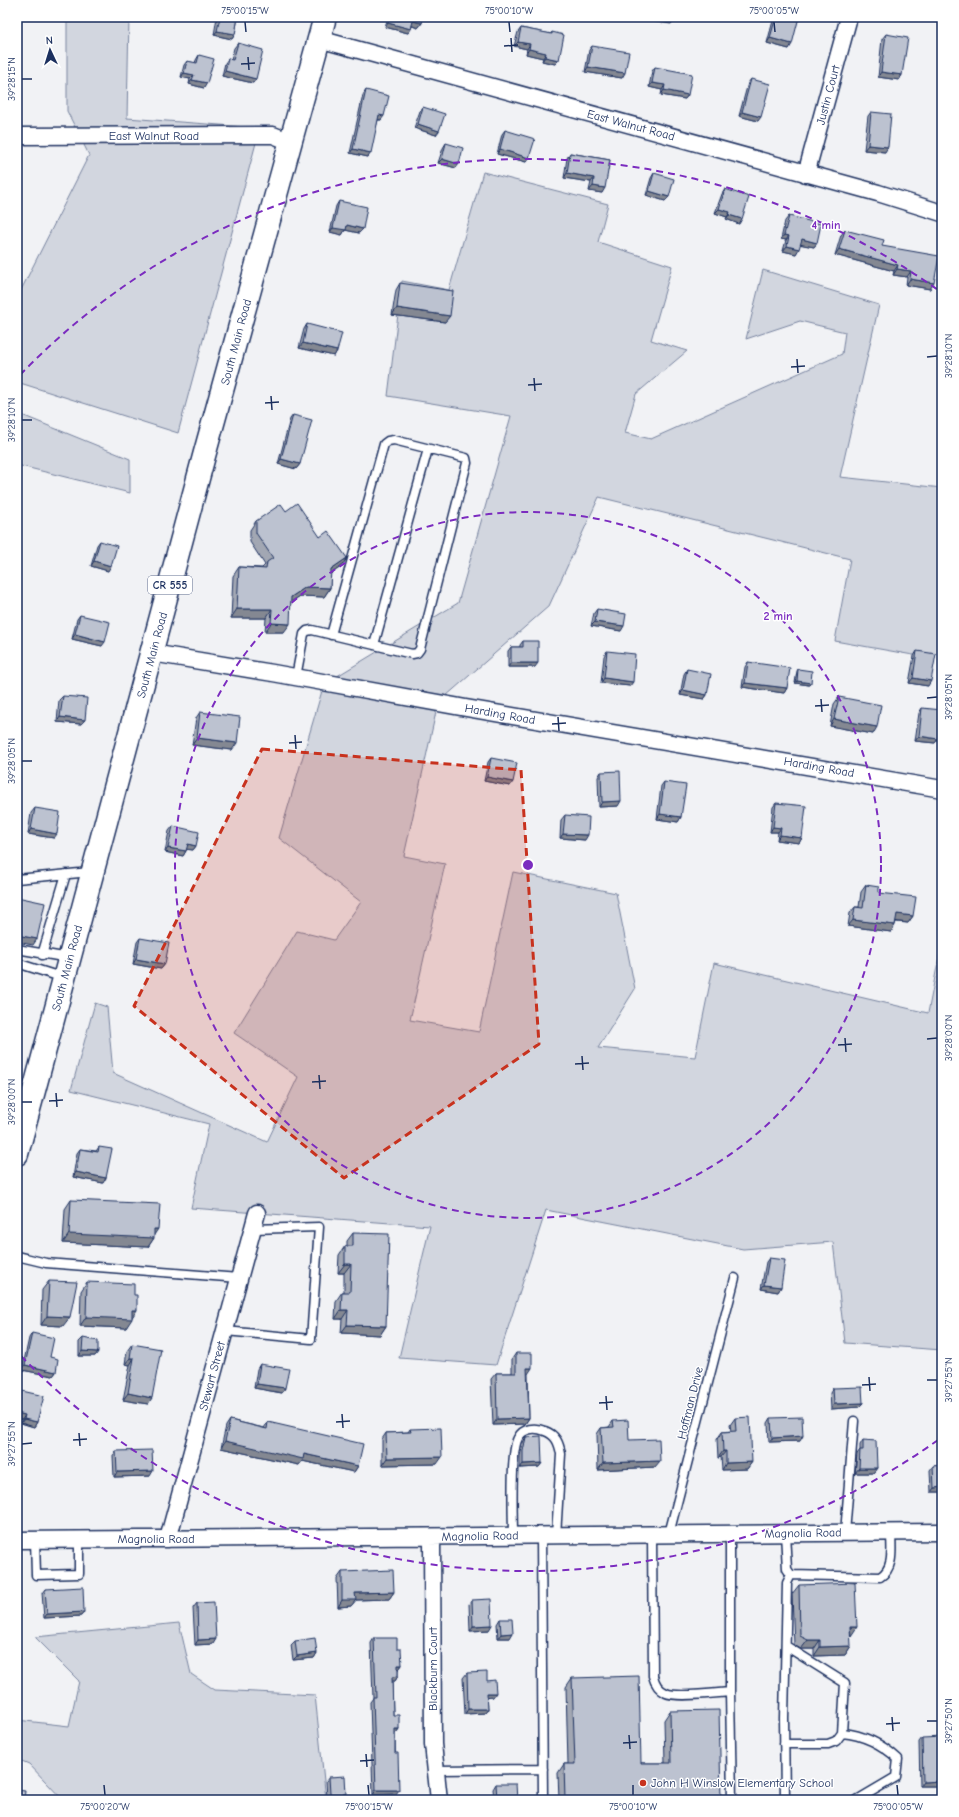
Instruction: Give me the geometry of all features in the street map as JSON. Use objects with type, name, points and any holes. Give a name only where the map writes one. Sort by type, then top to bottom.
[{"type":"main road","name":"South Main Road","points":[[17,1154],[325,17]]},
{"type":"street","name":"Justin Court","points":[[806,174],[849,17]]},
{"type":"street","name":"East Walnut Road","points":[[319,39],[942,213]]},
{"type":"street","name":"East Walnut Road","points":[[17,136],[272,135],[290,142]]},
{"type":"street","name":"Harding Road","points":[[152,653],[296,677],[458,707],[942,789]]},
{"type":"street","name":"Stewart Street","points":[[168,1539],[257,1213]]},
{"type":"street","name":"Magnolia Road","points":[[17,1540],[942,1532]]},
{"type":"street","name":"Blackburn Court","points":[[432,1537],[433,1744],[439,1800]]},
{"type":"lane","points":[[296,677],[304,634],[307,631],[312,630],[331,635],[412,654],[417,653],[420,650],[467,462],[466,458],[394,440],[388,440],[384,444],[331,635]]},
{"type":"lane","points":[[374,645],[428,449]]},
{"type":"lane","points":[[17,879],[93,872]]},
{"type":"lane","points":[[42,955],[66,874]]},
{"type":"lane","points":[[17,949],[42,955],[67,968]]},
{"type":"lane","points":[[17,963],[67,968]]},
{"type":"lane","points":[[225,1331],[311,1339],[319,1228],[252,1229]]},
{"type":"lane","points":[[17,1256],[46,1263],[239,1278]]},
{"type":"lane","name":"Hoffman Drive","points":[[669,1534],[735,1278]]},
{"type":"lane","points":[[845,1533],[854,1421]]},
{"type":"lane","points":[[513,1536],[513,1461],[517,1439],[521,1433],[527,1430],[536,1429],[551,1433],[560,1444],[561,1454],[548,1536],[543,1800]]},
{"type":"lane","points":[[791,1575],[880,1576],[885,1574],[890,1566],[891,1532]]},
{"type":"lane","points":[[786,1533],[787,1569],[791,1575]]},
{"type":"lane","points":[[652,1534],[652,1676],[655,1685],[667,1694],[705,1694],[730,1692]]},
{"type":"lane","points":[[730,1534],[732,1800]]},
{"type":"lane","points":[[36,1540],[36,1575],[79,1574],[79,1540]]},
{"type":"lane","points":[[785,1800],[784,1744],[787,1583],[791,1575]]},
{"type":"lane","points":[[784,1744],[828,1744],[836,1741],[842,1733],[845,1683],[786,1646]]},
{"type":"lane","points":[[842,1733],[859,1735],[866,1738],[886,1748],[898,1759],[896,1776],[856,1800]]},
{"type":"lane","points":[[436,1770],[543,1769]]},
{"type":"highlighted area","points":[[262,749],[521,770],[539,1044],[344,1178],[134,1006]]},
{"type":"shaded area","points":[[67,17],[129,17],[127,118],[260,128],[178,433],[17,382],[17,298],[89,155],[67,111]]},
{"type":"shaded area","points":[[483,172],[608,204],[598,242],[672,266],[651,340],[687,351],[636,394],[625,433],[651,439],[842,354],[845,332],[800,321],[746,339],[763,270],[879,305],[840,477],[942,488],[942,654],[913,655],[835,641],[850,559],[599,497],[549,606],[438,703],[404,856],[445,864],[410,1020],[479,1032],[513,872],[616,893],[635,989],[598,1048],[695,1057],[714,963],[928,1013],[942,941],[942,1350],[845,1343],[833,1242],[743,1249],[546,1210],[496,1365],[399,1358],[430,1226],[191,1208],[209,1124],[71,1090],[95,1003],[107,1007],[113,1073],[267,1142],[298,1077],[234,1033],[297,931],[334,940],[361,902],[279,838],[324,684],[458,603],[511,416],[388,396],[402,281],[449,290]]},
{"type":"shaded area","points":[[17,413],[130,459],[130,493],[17,465]]},
{"type":"shaded area","points":[[179,1623],[191,1674],[215,1690],[315,1695],[326,1800],[63,1800],[29,1764],[17,1759],[17,1720],[69,1726],[79,1681],[35,1637]]},
{"type":"building","points":[[220,17],[238,17],[235,34],[217,31]]},
{"type":"building","points":[[390,17],[423,17],[422,23],[413,21],[411,29],[388,23]]},
{"type":"building","points":[[661,17],[675,17],[675,19]]},
{"type":"building","points":[[776,17],[799,17],[792,44],[770,38]]},
{"type":"building","points":[[521,28],[564,35],[559,60],[545,57],[546,53],[529,49],[530,44],[518,42]]},
{"type":"building","points":[[886,34],[908,38],[902,75],[881,72]]},
{"type":"building","points":[[238,43],[263,50],[256,79],[225,71],[228,59],[233,60]]},
{"type":"building","points":[[592,46],[629,52],[625,73],[588,67]]},
{"type":"building","points":[[199,55],[214,59],[207,83],[192,80],[194,75],[184,73],[187,61],[197,63]]},
{"type":"building","points":[[655,67],[692,74],[688,95],[664,90],[665,85],[652,83]]},
{"type":"building","points":[[751,79],[770,84],[761,117],[742,112]]},
{"type":"building","points":[[366,90],[389,96],[384,116],[379,115],[371,153],[353,149]]},
{"type":"building","points":[[423,107],[445,114],[439,131],[418,124]]},
{"type":"building","points":[[871,112],[891,114],[888,147],[868,145]]},
{"type":"building","points":[[505,130],[535,139],[529,158],[500,149]]},
{"type":"building","points":[[446,143],[463,148],[459,164],[442,159]]},
{"type":"building","points":[[570,153],[610,160],[605,188],[593,186],[594,178],[567,173]]},
{"type":"building","points":[[654,173],[674,179],[669,197],[649,191]]},
{"type":"building","points":[[725,189],[749,197],[742,219],[729,215],[730,212],[719,209]]},
{"type":"building","points":[[339,201],[367,207],[363,229],[347,225],[346,230],[333,228]]},
{"type":"building","points":[[789,216],[821,224],[817,243],[802,239],[799,249],[787,246],[789,236],[784,235]]},
{"type":"building","points":[[845,230],[884,240],[882,246],[939,256],[934,283],[910,279],[911,271],[897,269],[898,265],[839,249]]},
{"type":"building","points":[[400,283],[453,291],[450,316],[397,308]]},
{"type":"building","points":[[307,324],[342,333],[337,351],[303,343]]},
{"type":"building","points":[[293,415],[312,420],[300,464],[281,459]]},
{"type":"building","points":[[297,503],[320,537],[328,531],[347,558],[331,569],[330,588],[306,587],[291,597],[290,624],[271,623],[272,609],[237,609],[239,567],[266,569],[267,562],[273,558],[256,533],[256,521],[281,504],[286,511]]},
{"type":"building","points":[[100,541],[117,546],[111,566],[94,561]]},
{"type":"building","points":[[597,609],[626,614],[624,626],[595,622]]},
{"type":"building","points":[[80,615],[110,622],[105,642],[75,634]]},
{"type":"building","points":[[523,641],[538,641],[538,663],[511,663],[511,647],[523,647]]},
{"type":"building","points":[[607,651],[635,654],[633,682],[604,678]]},
{"type":"building","points":[[917,651],[936,654],[931,681],[913,678]]},
{"type":"building","points":[[748,662],[790,668],[787,688],[745,683]]},
{"type":"building","points":[[687,669],[711,674],[707,695],[683,690]]},
{"type":"building","points":[[798,669],[812,671],[811,683],[797,681]]},
{"type":"building","points":[[63,696],[87,698],[85,720],[60,717]]},
{"type":"building","points":[[839,697],[881,705],[877,727],[834,719]]},
{"type":"building","points":[[922,708],[942,710],[938,739],[919,736]]},
{"type":"building","points":[[200,712],[240,717],[237,743],[197,738]]},
{"type":"building","points":[[491,758],[517,763],[513,782],[487,777]]},
{"type":"building","points":[[620,771],[621,801],[602,802],[601,772]]},
{"type":"building","points":[[664,782],[686,785],[681,817],[660,814]]},
{"type":"building","points":[[776,803],[806,806],[802,838],[780,835],[781,828],[773,827]]},
{"type":"building","points":[[35,808],[60,812],[57,834],[31,829]]},
{"type":"building","points":[[565,815],[589,817],[588,835],[563,834]]},
{"type":"building","points":[[173,826],[199,832],[196,846],[188,844],[186,851],[168,848]]},
{"type":"building","points":[[866,885],[879,887],[879,893],[916,897],[913,916],[897,914],[895,925],[853,920],[855,907],[863,908]]},
{"type":"building","points":[[17,897],[45,903],[37,939],[17,935]]},
{"type":"building","points":[[140,938],[169,943],[165,964],[136,959]]},
{"type":"building","points":[[99,1147],[112,1149],[106,1178],[76,1172],[80,1149],[98,1152]]},
{"type":"building","points":[[71,1200],[160,1204],[158,1229],[154,1229],[154,1238],[69,1234]]},
{"type":"building","points":[[353,1233],[389,1234],[386,1326],[347,1325],[348,1310],[341,1310],[342,1292],[350,1292],[351,1264],[345,1264],[345,1246],[353,1246]]},
{"type":"building","points":[[769,1258],[785,1260],[781,1287],[764,1285]]},
{"type":"building","points":[[49,1281],[77,1282],[70,1317],[47,1316]]},
{"type":"building","points":[[87,1282],[134,1284],[134,1295],[137,1295],[137,1310],[132,1310],[132,1319],[86,1317]]},
{"type":"building","points":[[32,1333],[54,1338],[50,1357],[58,1359],[56,1372],[25,1365]]},
{"type":"building","points":[[83,1338],[98,1341],[98,1352],[82,1351]]},
{"type":"building","points":[[132,1344],[161,1349],[152,1398],[128,1393],[134,1358],[130,1358]]},
{"type":"building","points":[[516,1353],[532,1353],[532,1368],[527,1368],[529,1418],[497,1419],[496,1373],[516,1373]]},
{"type":"building","points":[[260,1364],[289,1369],[285,1388],[257,1384]]},
{"type":"building","points":[[862,1387],[863,1403],[834,1404],[833,1388]]},
{"type":"building","points":[[22,1391],[44,1396],[37,1422],[24,1419],[25,1415],[17,1413]]},
{"type":"building","points":[[750,1417],[752,1462],[726,1463],[726,1451],[723,1451],[722,1432],[736,1431],[735,1418]]},
{"type":"building","points":[[802,1417],[803,1436],[772,1438],[771,1418]]},
{"type":"building","points":[[230,1420],[267,1429],[268,1422],[363,1444],[358,1466],[304,1454],[303,1459],[225,1441]]},
{"type":"building","points":[[628,1420],[629,1440],[659,1439],[660,1461],[603,1463],[601,1428],[614,1427],[613,1421]]},
{"type":"building","points":[[441,1428],[442,1457],[387,1458],[386,1433],[411,1432],[410,1429]]},
{"type":"building","points":[[541,1436],[542,1463],[523,1464],[523,1451],[526,1437]]},
{"type":"building","points":[[863,1440],[876,1441],[877,1468],[859,1468],[860,1450],[863,1450]]},
{"type":"building","points":[[152,1450],[153,1471],[117,1472],[116,1451]]},
{"type":"building","points":[[942,1465],[942,1487],[934,1488],[933,1466]]},
{"type":"building","points":[[393,1570],[394,1592],[355,1593],[356,1600],[342,1600],[342,1572]]},
{"type":"building","points":[[855,1583],[857,1627],[850,1627],[851,1646],[820,1647],[820,1640],[808,1640],[800,1636],[799,1585]]},
{"type":"building","points":[[83,1587],[84,1612],[47,1614],[45,1589]]},
{"type":"building","points":[[491,1599],[492,1625],[473,1626],[472,1600]]},
{"type":"building","points":[[214,1602],[216,1639],[198,1640],[197,1603]]},
{"type":"building","points":[[500,1619],[512,1619],[513,1633],[501,1634]]},
{"type":"building","points":[[315,1638],[317,1653],[297,1656],[295,1641]]},
{"type":"building","points":[[374,1638],[397,1638],[397,1649],[401,1649],[402,1665],[398,1665],[398,1676],[392,1677],[393,1715],[399,1715],[399,1729],[395,1729],[395,1753],[398,1753],[399,1790],[376,1790],[373,1697],[376,1697]]},
{"type":"building","points":[[487,1672],[487,1681],[495,1680],[496,1693],[487,1693],[488,1709],[468,1709],[467,1673]]},
{"type":"building","points":[[639,1676],[641,1763],[671,1763],[670,1711],[719,1710],[721,1800],[565,1800],[564,1764],[575,1764],[572,1678]]},
{"type":"building","points":[[942,1737],[942,1781],[923,1782],[922,1738]]},
{"type":"building","points":[[345,1776],[346,1794],[330,1794],[329,1777]]},
{"type":"building","points":[[496,1784],[516,1784],[517,1800],[497,1800]]},
{"type":"building","points":[[17,1790],[25,1791],[24,1800],[17,1800]]},
{"type":"place","name":"John H Winslow Elementary School","points":[[643,1783]]}]
